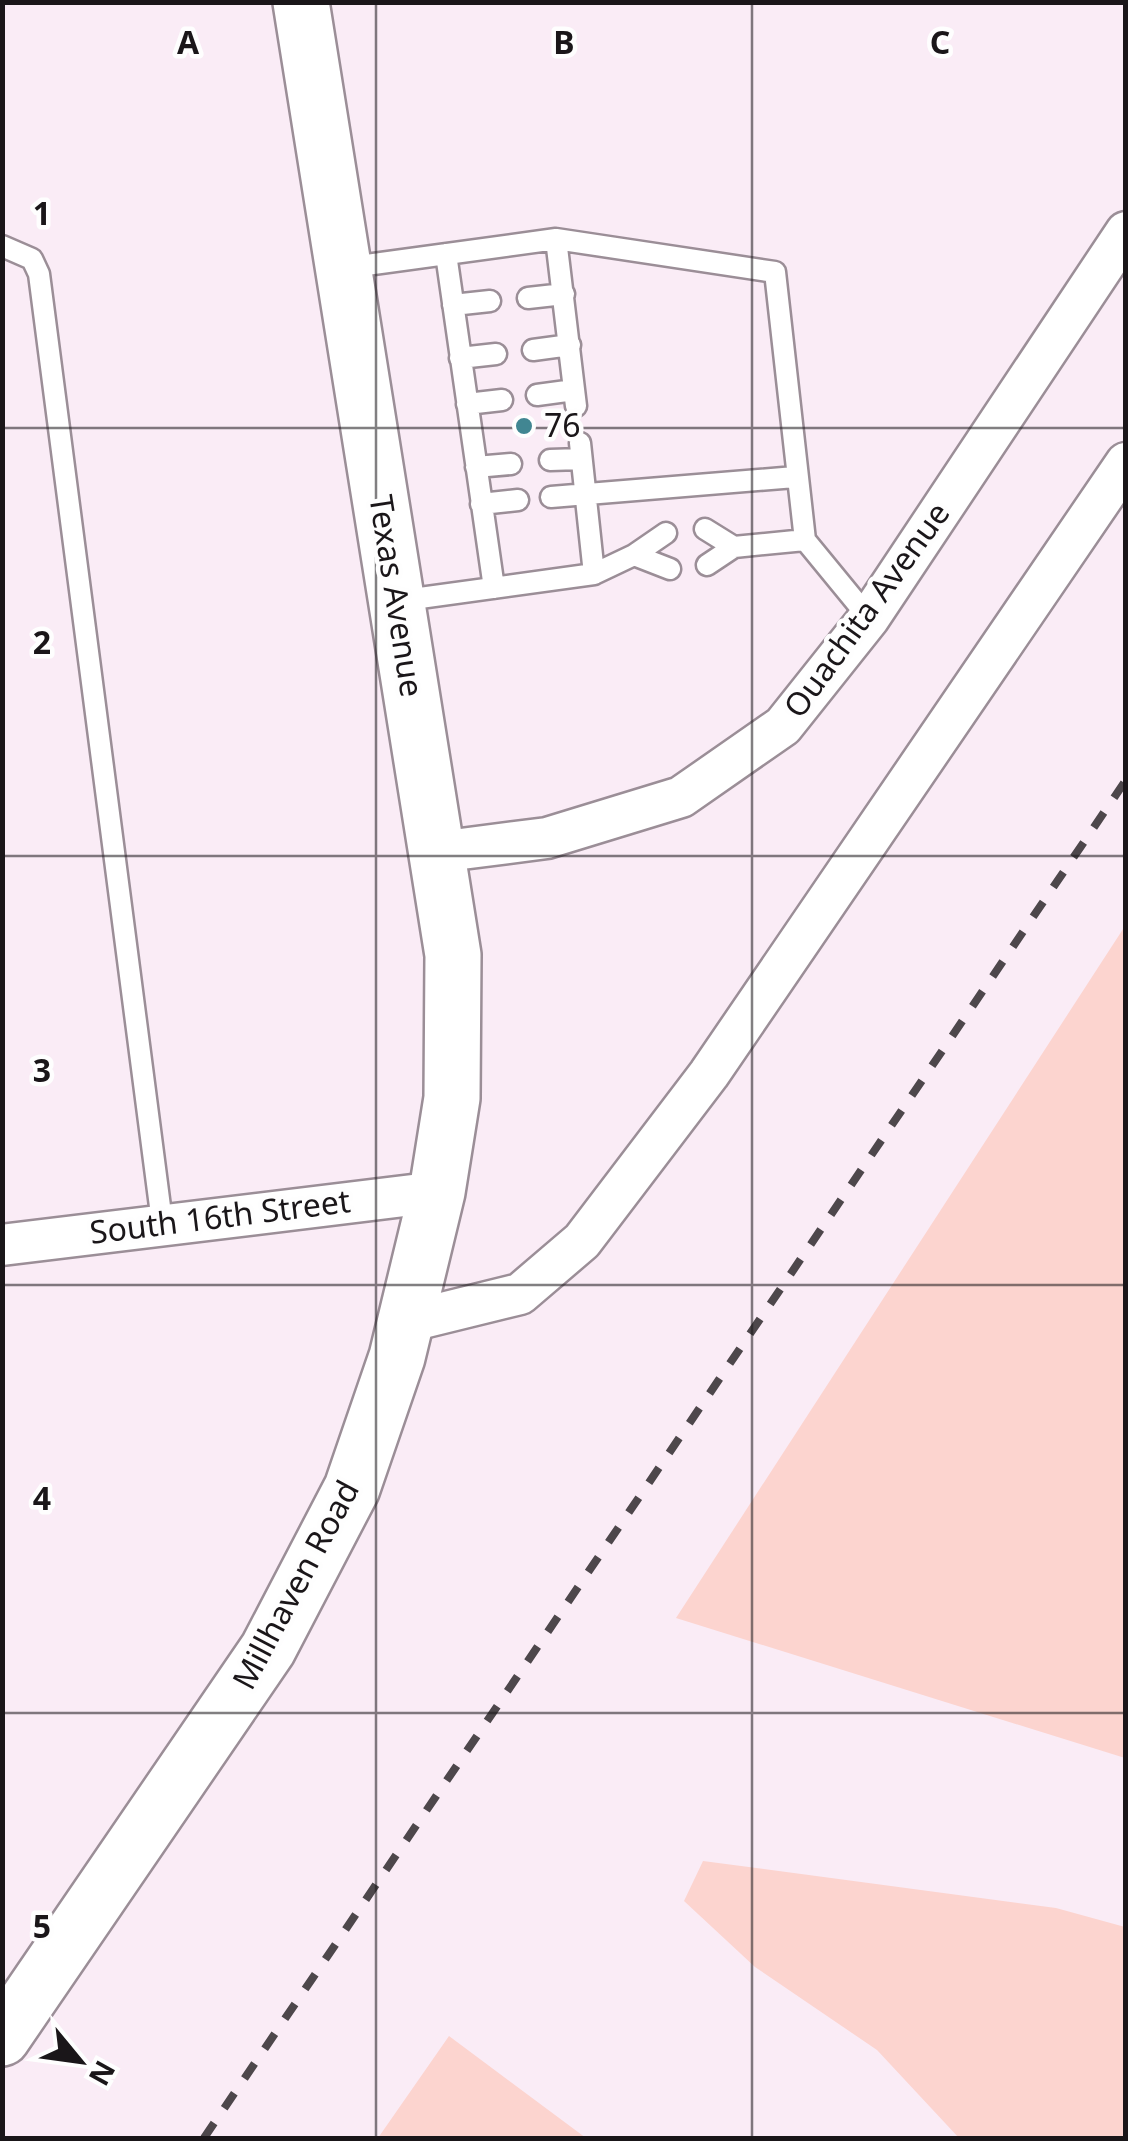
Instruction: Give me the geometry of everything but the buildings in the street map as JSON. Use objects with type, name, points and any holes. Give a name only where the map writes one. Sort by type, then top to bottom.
[{"type":"main road","name":"Texas Avenue","points":[[301,2],[453,955],[452,1098],[437,1192]]},
{"type":"main road","name":"Millhaven Road","points":[[2,2038],[268,1649],[352,1488],[406,1322],[437,1192]]},
{"type":"street","name":"Ouachita Avenue","points":[[438,852],[547,838],[681,797],[783,726],[869,618],[1126,232]]},
{"type":"street","points":[[406,1322],[520,1294],[582,1241],[708,1074],[1126,463]]},
{"type":"street","name":"South 16th Street","points":[[2,1245],[162,1222],[437,1192]]},
{"type":"lane","points":[[342,268],[556,239],[775,272],[805,540],[869,618]]},
{"type":"lane","points":[[538,395],[575,398],[556,239]]},
{"type":"lane","points":[[2,246],[32,258],[40,274],[162,1222]]},
{"type":"lane","points":[[446,254],[494,588]]},
{"type":"lane","points":[[528,298],[564,294]]},
{"type":"lane","points":[[453,305],[490,301]]},
{"type":"lane","points":[[533,350],[570,346]]},
{"type":"lane","points":[[460,358],[496,354]]},
{"type":"lane","points":[[467,404],[502,400]]},
{"type":"lane","points":[[550,460],[581,451],[594,574]]},
{"type":"lane","points":[[476,467],[511,464]]},
{"type":"lane","points":[[551,497],[795,477]]},
{"type":"lane","points":[[482,504],[518,500]]},
{"type":"lane","points":[[704,530],[734,547]]},
{"type":"lane","points":[[396,602],[594,574],[634,555],[666,532]]},
{"type":"lane","points":[[707,564],[734,547],[805,540]]},
{"type":"lane","points":[[634,555],[670,569]]},
{"type":"shaded area","points":[[1125,926],[1125,1758],[676,1618]]},
{"type":"shaded area","points":[[703,1861],[1056,1908],[1125,1927],[1125,2138],[959,2138],[877,2050],[755,1967],[684,1901]]},
{"type":"shaded area","points":[[449,2036],[586,2138],[378,2138]]},
{"type":"railway","points":[[204,2138],[1126,780]]},
{"type":"place","name":"76","points":[[524,426]]}]
